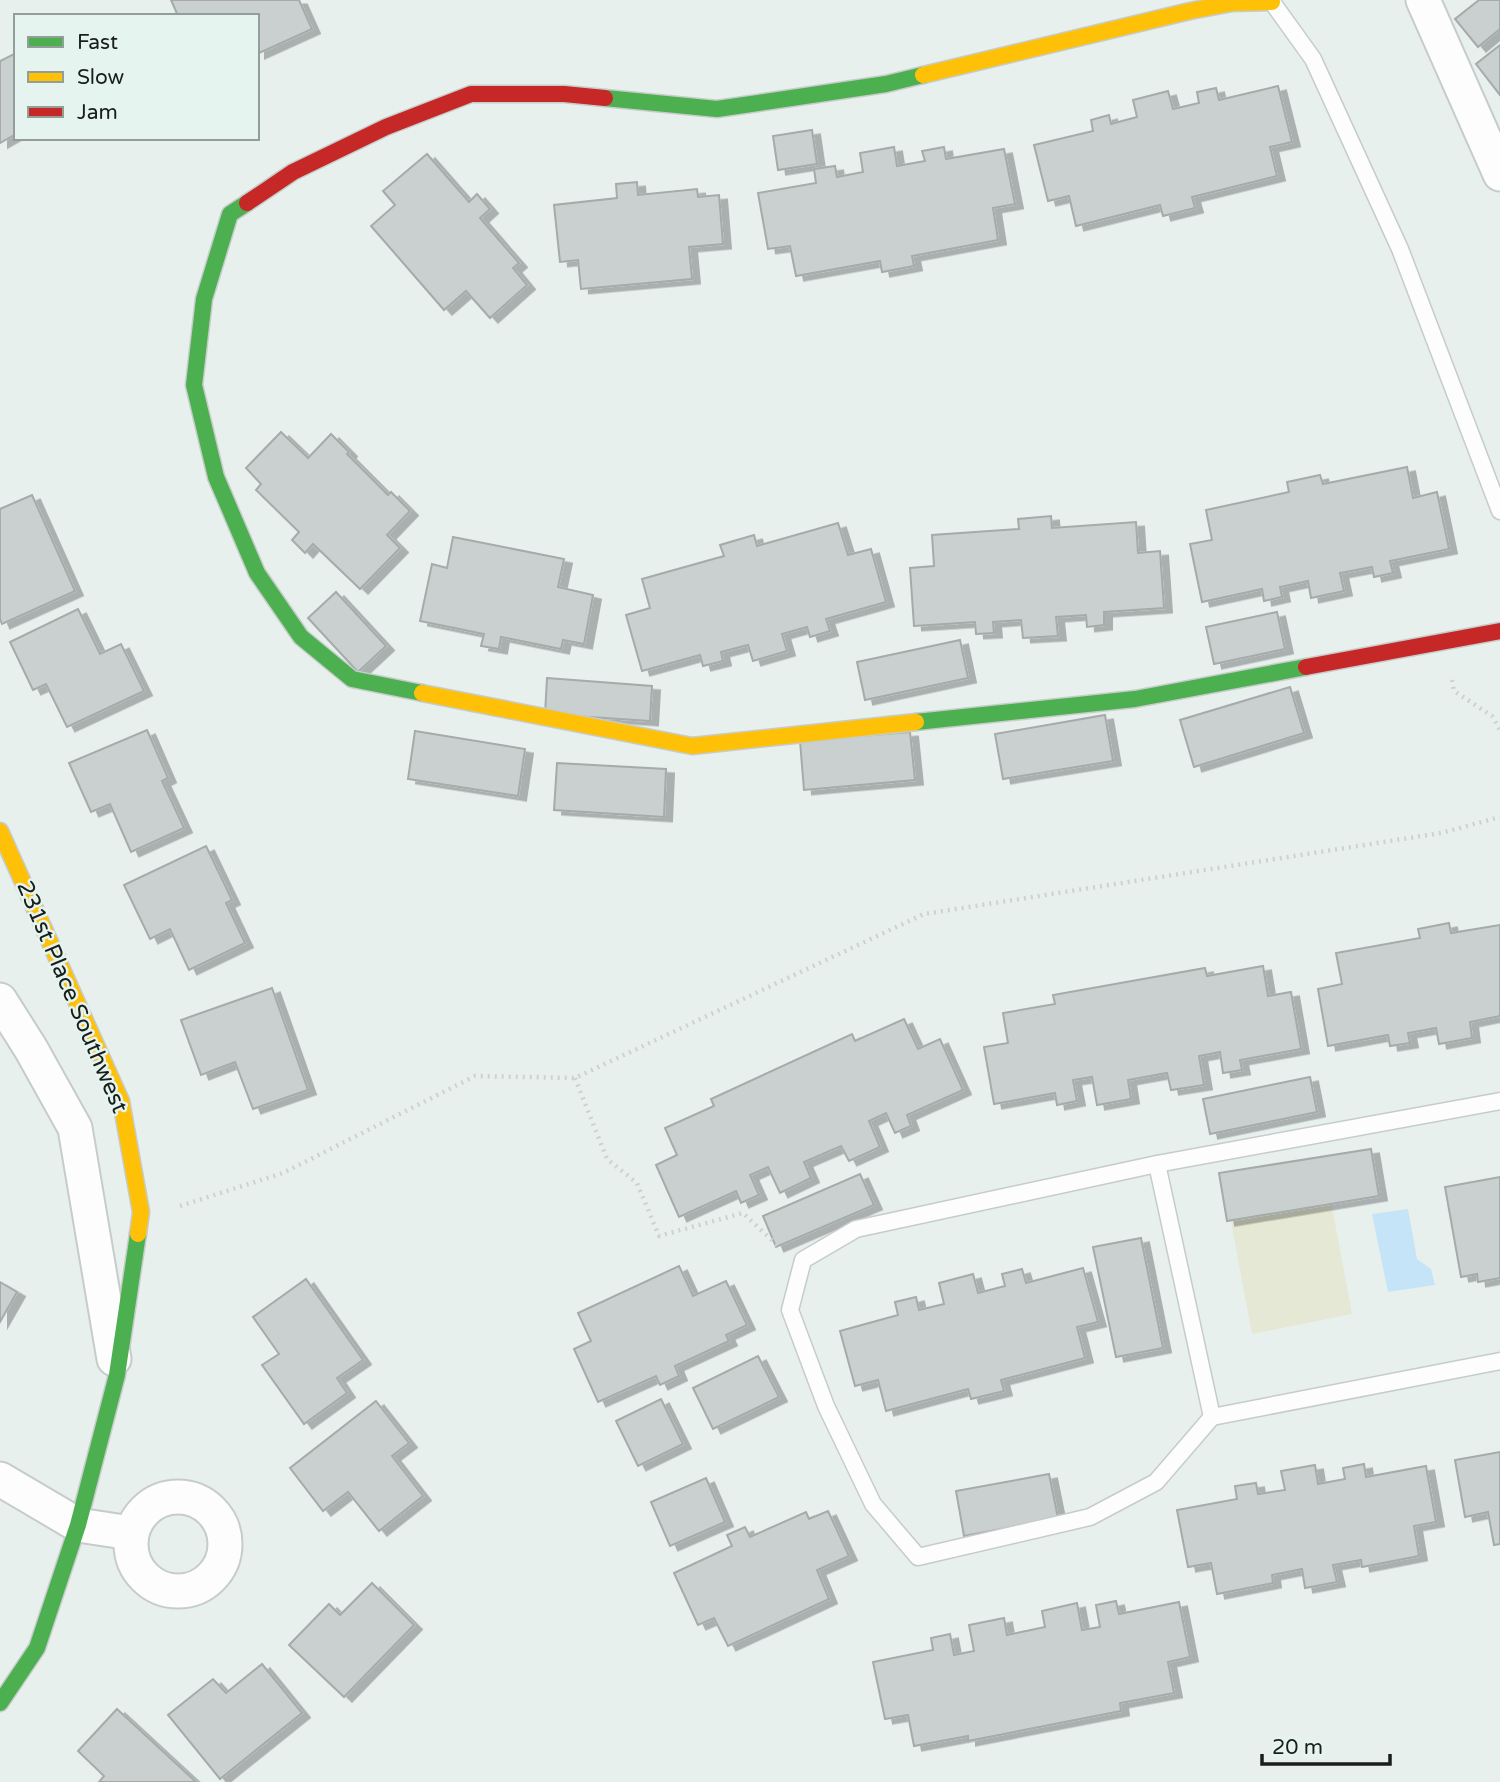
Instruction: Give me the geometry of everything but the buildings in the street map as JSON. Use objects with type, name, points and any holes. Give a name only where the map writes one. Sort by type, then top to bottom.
[{"type":"street","points":[[1423,0],[1500,174]]},
{"type":"street","points":[[1272,2],[1232,2],[886,84],[717,108],[564,94],[471,94],[386,127],[293,172],[230,214],[204,299],[194,384],[216,477],[257,573],[300,636],[352,679],[692,746],[1135,699],[1500,631]]},
{"type":"street","name":"231st Place Southwest","points":[[0,831],[121,1101],[141,1212],[117,1375],[78,1525],[37,1648],[0,1703]]},
{"type":"street","name":"231st Place Southwest","points":[[0,1000],[75,1128],[117,1375]]},
{"type":"street","points":[[0,1479],[78,1525],[131,1533]]},
{"type":"lane","points":[[1272,2],[1313,59],[1400,249],[1500,511]]},
{"type":"lane","points":[[1500,1101],[1157,1164],[856,1229],[803,1260],[790,1310],[826,1406],[873,1504],[918,1557],[1090,1517],[1156,1482],[1212,1417],[1500,1362]]},
{"type":"lane","points":[[1157,1164],[1212,1417]]},
{"type":"path","points":[[1442,642],[1454,691],[1492,716],[1500,730]]},
{"type":"path","points":[[139,1219],[283,1173],[475,1076],[575,1078],[924,914],[1441,833],[1500,817]]},
{"type":"path","points":[[575,1078],[607,1159],[637,1183],[659,1236],[743,1213],[801,1268]]},
{"type":"green space","points":[[1331,1201],[1352,1314],[1252,1334],[1231,1222]]},
{"type":"water","points":[[1408,1209],[1417,1259],[1431,1269],[1435,1285],[1388,1292],[1372,1214]]},
{"type":"traffic: fast","points":[[605,98],[717,109],[886,84],[923,75]]},
{"type":"traffic: fast","points":[[247,203],[230,214],[204,299],[194,385],[216,477],[257,573],[301,637],[352,679],[422,693]]},
{"type":"traffic: fast","points":[[916,722],[1135,699],[1306,667]]},
{"type":"traffic: fast","points":[[0,1703],[37,1648],[78,1525],[117,1375],[138,1234]]},
{"type":"traffic: slow","points":[[923,75],[1190,11],[1232,3],[1272,2]]},
{"type":"traffic: slow","points":[[422,693],[692,746],[916,722]]},
{"type":"traffic: slow","points":[[0,831],[121,1101],[141,1212],[138,1234]]},
{"type":"traffic: jam","points":[[247,203],[293,172],[386,127],[471,94],[564,94],[605,98]]},
{"type":"traffic: jam","points":[[1306,667],[1500,631]]}]
